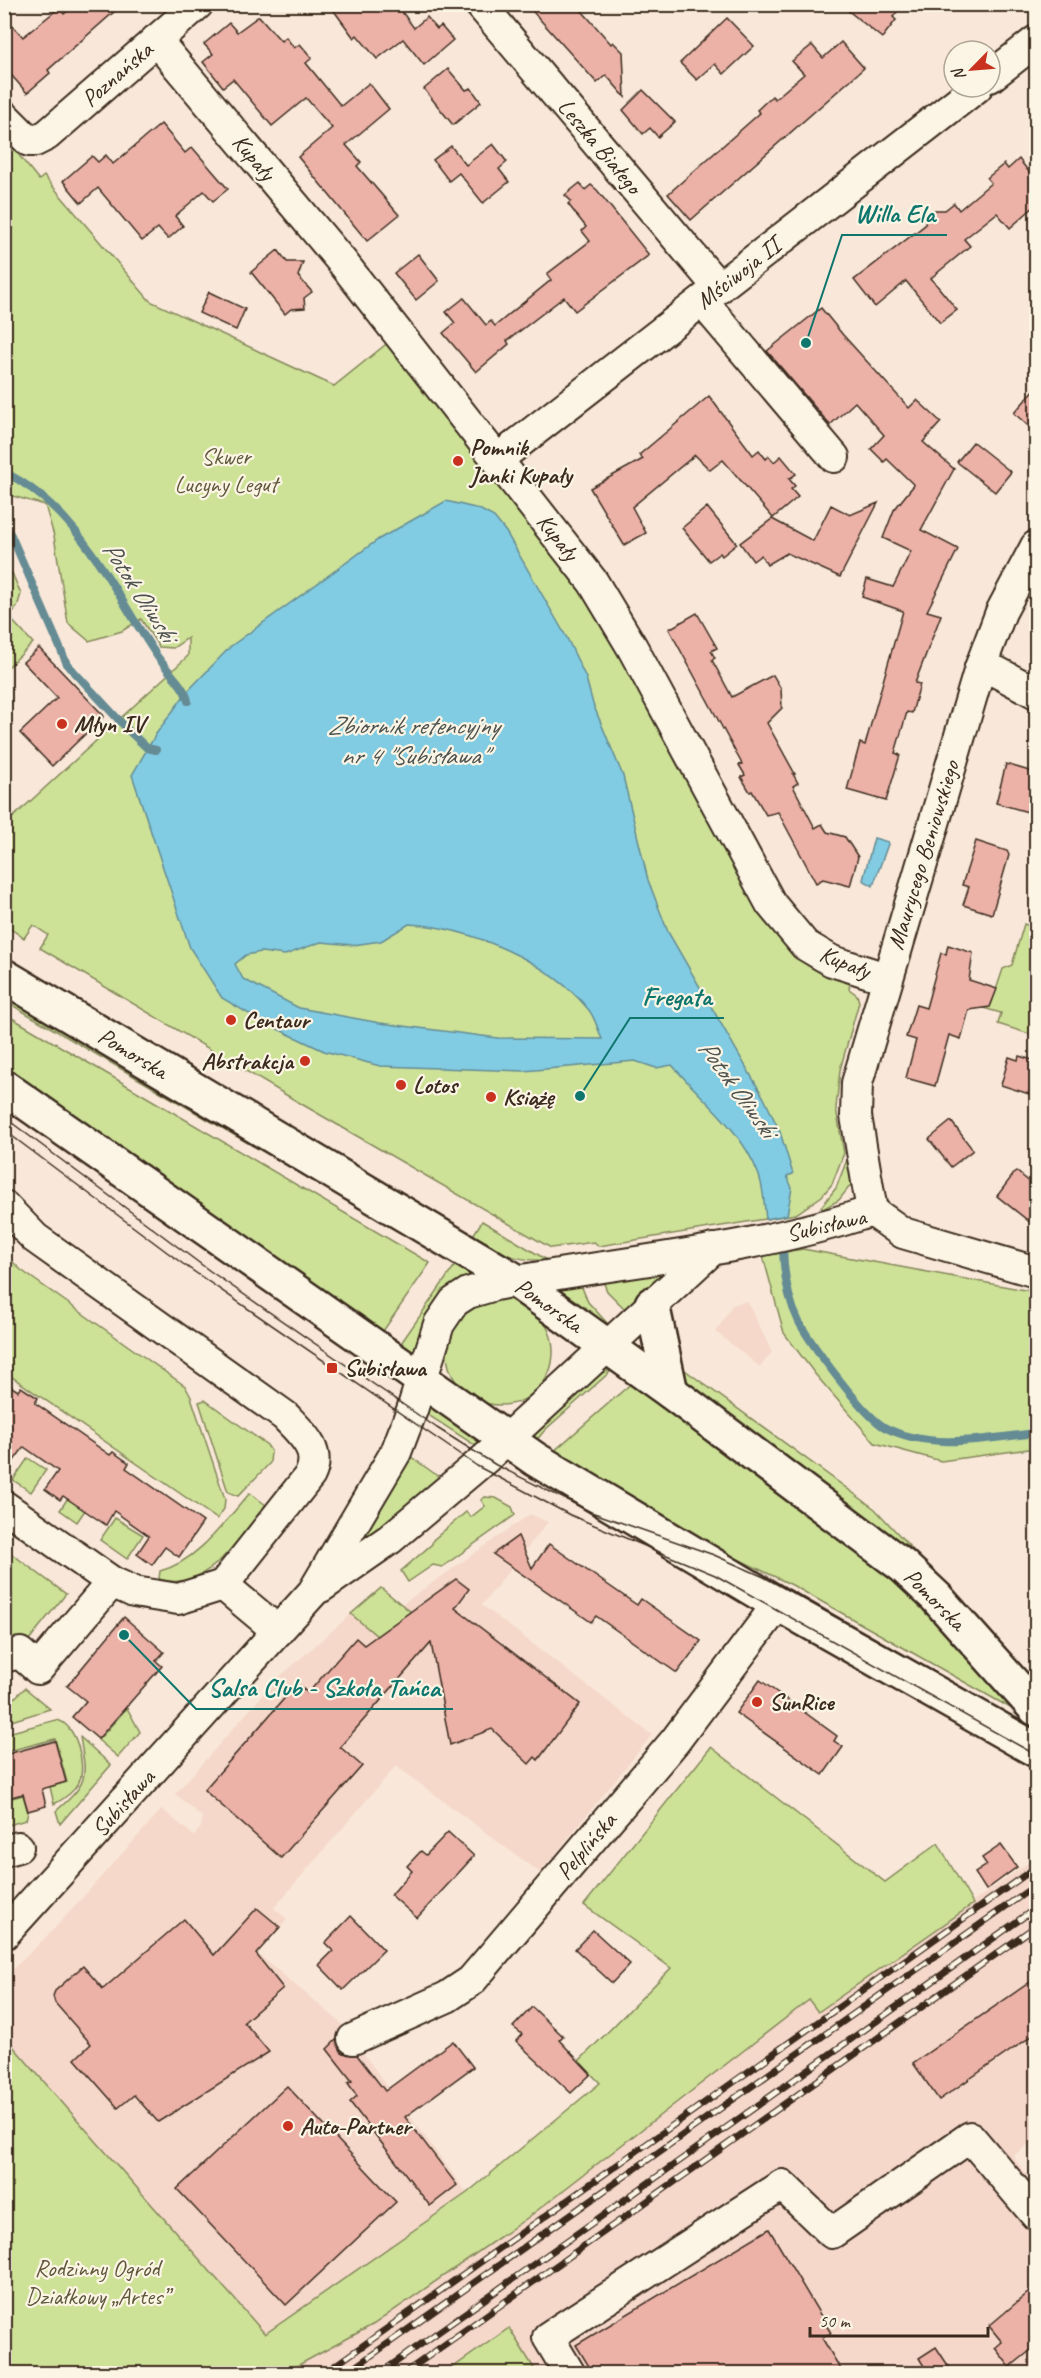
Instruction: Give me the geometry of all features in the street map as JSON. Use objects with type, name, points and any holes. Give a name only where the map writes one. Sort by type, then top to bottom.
[{"type":"main road","name":"Pomorska","points":[[4,976],[516,1281],[671,1392],[903,1566],[936,1597],[1036,1709]]},
{"type":"main road","points":[[4,1087],[422,1381],[573,1483],[778,1604],[1036,1750]]},
{"type":"main road","points":[[652,1304],[671,1392]]},
{"type":"street","name":"Poznańska","points":[[4,116],[22,138],[35,141],[56,128],[198,4]]},
{"type":"street","name":"Leszka Białego","points":[[480,4],[710,294],[834,457]]},
{"type":"street","name":"Kupały","points":[[156,40],[343,263],[593,582],[632,647],[771,904],[805,945],[832,961],[886,978]]},
{"type":"street","points":[[1002,68],[1036,41]]},
{"type":"street","name":"Mściwoja II","points":[[498,459],[962,99]]},
{"type":"street","name":"Maurycego Beniowskiego","points":[[872,1211],[856,1116],[857,1083],[886,978],[980,668],[1001,612],[1036,546]]},
{"type":"street","points":[[980,668],[1006,676],[1036,693]]},
{"type":"street","points":[[4,1206],[35,1238],[285,1416],[307,1439],[315,1456],[315,1466],[310,1475],[223,1585],[178,1599],[134,1592],[112,1582],[4,1506]]},
{"type":"street","name":"Subisława","points":[[4,1934],[313,1592],[396,1452],[422,1381],[439,1324],[454,1302],[468,1293],[516,1281],[713,1249],[800,1231],[872,1211],[903,1233],[1036,1272]]},
{"type":"street","name":"Subisława","points":[[313,1592],[390,1539],[507,1439],[713,1249]]},
{"type":"street","points":[[4,1657],[20,1653],[38,1668],[112,1582]]},
{"type":"street","points":[[223,1585],[278,1631]]},
{"type":"street","name":"Pelplińska","points":[[353,2039],[447,1997],[471,1981],[675,1741],[778,1604]]},
{"type":"street","points":[[570,2373],[548,2337],[782,2186],[832,2233],[970,2137],[1036,2215]]},
{"type":"shaded area","points":[[747,1301],[772,1352],[760,1367],[716,1332],[732,1305]]},
{"type":"shaded area","points":[[530,1514],[548,1522],[482,1605],[652,1735],[540,1873],[396,1766],[274,1908],[287,1919],[257,1953],[340,2022],[467,2193],[264,2334],[5,2036],[4,1978],[54,1929],[162,1809],[194,1836],[201,1827],[202,1817],[175,1794],[276,1680],[351,1614],[368,1628]]},
{"type":"shaded area","points":[[1036,1857],[1036,2139],[1013,2156],[1036,2188],[1036,2372],[537,2373],[509,2328],[445,2373],[284,2374],[374,2324],[530,2216],[810,2000],[818,2012]]},
{"type":"green space","name":"Skwer Lucyny Legut","points":[[5,138],[39,180],[44,176],[150,301],[334,386],[390,341],[614,635],[773,929],[790,950],[806,964],[824,974],[850,983],[849,989],[857,995],[859,1002],[840,1070],[836,1108],[844,1153],[832,1184],[822,1196],[796,1214],[599,1246],[594,1242],[551,1248],[298,1102],[40,948],[48,935],[33,925],[24,938],[5,925],[4,814],[10,820],[188,656],[188,638],[173,648],[159,647],[141,619],[122,631],[89,641],[68,623],[54,536],[45,505],[5,494]]},
{"type":"green space","points":[[5,569],[12,573],[21,594],[17,607],[9,617],[33,643],[5,670]]},
{"type":"green space","points":[[1024,924],[1036,928],[1036,1036],[998,1024],[1001,1013],[983,1008],[991,1005],[1003,969],[1012,965]]},
{"type":"green space","points":[[5,992],[438,1249],[436,1253],[5,1001]]},
{"type":"green space","points":[[5,1014],[430,1263],[379,1337],[5,1070]]},
{"type":"green space","points":[[850,1152],[854,1181],[839,1200],[823,1209],[821,1207],[836,1188]]},
{"type":"green space","points":[[482,1221],[547,1260],[517,1258],[472,1237]]},
{"type":"green space","points":[[803,1249],[1036,1292],[1036,1448],[941,1461],[875,1443],[815,1374],[784,1333],[763,1256]]},
{"type":"green space","points":[[4,1253],[21,1270],[185,1386],[191,1397],[225,1499],[224,1509],[217,1519],[5,1372]]},
{"type":"green space","points":[[458,1261],[472,1274],[448,1289],[439,1298],[421,1330],[413,1357],[397,1349]]},
{"type":"green space","points":[[665,1273],[626,1310],[607,1291],[603,1281]]},
{"type":"green space","points":[[581,1285],[588,1302],[609,1325],[606,1327],[557,1290]]},
{"type":"green space","points":[[500,1299],[520,1303],[537,1315],[549,1332],[553,1352],[549,1372],[537,1389],[520,1401],[500,1405],[480,1401],[463,1389],[451,1372],[447,1352],[451,1332],[463,1315],[480,1303]]},
{"type":"green space","points":[[678,1365],[875,1509],[950,1590],[691,1388]]},
{"type":"green space","points":[[611,1371],[545,1430],[535,1442],[531,1438],[596,1375]]},
{"type":"green space","points":[[634,1381],[897,1578],[1023,1715],[792,1585],[738,1559],[704,1547],[552,1453]]},
{"type":"green space","points":[[205,1400],[267,1445],[271,1451],[270,1463],[238,1496],[228,1492],[199,1402]]},
{"type":"green space","points":[[427,1404],[485,1439],[479,1448],[425,1413]]},
{"type":"green space","points":[[407,1454],[442,1479],[341,1560]]},
{"type":"green space","points":[[28,1458],[46,1470],[31,1492],[13,1480]]},
{"type":"green space","points":[[75,1487],[92,1500],[77,1522],[60,1510]]},
{"type":"green space","points":[[250,1493],[266,1505],[221,1560],[193,1578],[177,1581],[159,1579],[160,1571],[187,1559],[210,1539]]},
{"type":"green space","points":[[485,1497],[496,1498],[512,1507],[515,1515],[442,1567],[433,1565],[408,1582],[401,1571],[466,1512],[471,1517],[485,1506],[481,1500]]},
{"type":"green space","points":[[115,1518],[143,1535],[127,1559],[100,1540]]},
{"type":"green space","points":[[5,1549],[66,1594],[28,1641],[5,1648]]},
{"type":"green space","points":[[381,1588],[411,1612],[377,1636],[351,1614]]},
{"type":"green space","points":[[25,1688],[50,1709],[5,1723],[5,1707]]},
{"type":"green space","points":[[127,1708],[140,1732],[118,1757],[98,1740]]},
{"type":"green space","points":[[56,1720],[69,1728],[74,1736],[82,1766],[77,1786],[54,1804],[50,1787],[67,1782],[55,1739],[5,1752],[4,1734]]},
{"type":"green space","points":[[80,1737],[111,1765],[60,1824],[56,1811],[75,1793],[83,1779],[84,1762]]},
{"type":"green space","name":"Rodzinny Ogród Działkowy „Artes”","points":[[711,1747],[885,1882],[938,1843],[973,1904],[818,2012],[809,2000],[530,2216],[374,2324],[284,2373],[5,2373],[4,2036],[265,2334],[467,2193],[600,2083],[579,2061],[671,1968],[584,1905]]},
{"type":"green space","points":[[23,1795],[28,1813],[26,1820],[5,1826],[5,1800]]},
{"type":"green space","points":[[509,2328],[537,2373],[445,2373]]},
{"type":"water","name":"Zbiornik retencyjny nr 4 \"Subisława\"","points":[[446,501],[479,509],[494,517],[506,532],[567,638],[586,678],[593,704],[623,776],[648,880],[668,932],[764,1098],[780,1132],[793,1174],[787,1176],[792,1188],[787,1215],[766,1219],[762,1184],[742,1142],[672,1065],[656,1068],[635,1061],[524,1071],[380,1066],[324,1051],[263,1022],[222,998],[190,948],[132,775],[156,734],[186,693],[231,646],[379,539]],"holes":[[[409,924],[457,932],[507,950],[552,976],[588,1009],[602,1039],[498,1038],[380,1023],[299,1008],[243,979],[235,964],[246,955],[261,952],[285,955],[321,942],[353,945],[381,941]]]},
{"type":"water","points":[[874,838],[888,842],[888,844],[873,886],[863,880]]},
{"type":"building","points":[[76,4],[123,4],[48,70],[50,73],[27,93],[4,67],[4,16],[23,37],[59,8],[64,14]]},
{"type":"building","points":[[329,4],[396,4],[414,28],[427,17],[437,29],[441,26],[453,40],[424,65],[403,39],[377,59],[357,35],[354,38]]},
{"type":"building","points":[[526,4],[576,4],[611,44],[613,42],[623,52],[625,97],[606,75],[597,83]]},
{"type":"building","points":[[840,4],[903,4],[893,17],[896,20],[882,38]]},
{"type":"building","points":[[259,16],[281,41],[286,37],[294,48],[300,44],[312,58],[306,63],[341,106],[369,83],[389,109],[346,145],[361,162],[357,166],[399,215],[367,241],[298,157],[332,128],[306,98],[272,126],[233,79],[223,87],[203,62],[213,54],[204,44],[229,23],[237,32]]},
{"type":"building","points":[[727,18],[754,46],[724,74],[715,64],[697,80],[680,63]]},
{"type":"building","points":[[841,42],[864,68],[691,220],[668,194],[760,113],[757,110],[772,96],[775,99],[804,74],[792,61],[812,45],[823,58]]},
{"type":"building","points":[[448,69],[466,90],[471,88],[481,102],[453,125],[424,89]]},
{"type":"building","points":[[643,90],[675,122],[658,137],[650,128],[643,134],[623,110]]},
{"type":"building","points":[[161,124],[185,153],[192,147],[228,189],[213,201],[204,191],[175,216],[183,226],[168,239],[158,228],[142,241],[98,188],[81,203],[63,181],[92,156],[98,162],[106,155],[113,164]]},
{"type":"building","points":[[493,144],[507,162],[499,169],[509,182],[483,203],[459,173],[449,181],[433,160],[451,146],[466,165]]},
{"type":"building","points":[[1019,159],[1036,181],[1036,205],[1010,228],[997,213],[964,239],[970,246],[931,278],[957,310],[940,323],[906,281],[875,307],[854,280],[925,225],[926,217],[935,210],[945,210],[954,203],[959,210],[991,183],[987,178],[1004,164],[1008,169]]},
{"type":"building","points":[[580,183],[585,190],[591,185],[597,190],[649,255],[575,311],[564,297],[507,341],[509,344],[476,372],[443,333],[455,323],[446,312],[464,298],[486,325],[491,321],[495,326],[551,280],[547,274],[590,241],[582,231],[586,227],[568,204],[571,201],[565,195]]},
{"type":"building","points":[[278,250],[287,262],[303,262],[298,276],[312,292],[304,298],[305,308],[291,309],[285,314],[251,272]]},
{"type":"building","points":[[418,254],[439,281],[416,300],[394,273]]},
{"type":"building","points":[[209,292],[245,309],[236,330],[199,313]]},
{"type":"building","points":[[821,308],[909,408],[917,400],[941,422],[923,442],[954,469],[921,530],[958,549],[927,611],[941,615],[915,683],[920,684],[912,713],[907,712],[895,753],[900,755],[886,801],[847,790],[860,743],[865,745],[903,611],[862,597],[867,579],[893,587],[911,551],[883,538],[894,510],[914,485],[887,459],[884,462],[871,449],[884,435],[855,402],[830,425],[767,351]]},
{"type":"building","points":[[1036,388],[1036,433],[1014,413]]},
{"type":"building","points":[[709,396],[753,455],[759,450],[766,459],[769,456],[774,462],[781,456],[796,474],[789,479],[795,486],[791,489],[798,497],[773,518],[723,460],[710,470],[695,455],[632,507],[646,533],[624,545],[590,488],[643,459],[639,455]]},
{"type":"building","points":[[973,442],[1011,472],[995,492],[957,462]]},
{"type":"building","points":[[878,503],[840,577],[787,553],[767,565],[761,555],[753,561],[740,543],[772,519],[813,541],[831,505],[850,515]]},
{"type":"building","points":[[707,507],[737,544],[722,556],[720,553],[709,561],[682,528]]},
{"type":"building","points":[[697,613],[717,648],[711,651],[715,658],[712,660],[732,697],[773,675],[781,689],[782,708],[767,723],[795,774],[793,774],[798,783],[793,786],[815,828],[822,824],[827,832],[845,837],[858,857],[850,886],[823,879],[816,883],[778,812],[766,815],[741,777],[745,775],[739,765],[742,764],[669,629]]},
{"type":"building","name":"Młyn IV","points":[[39,648],[104,716],[52,766],[20,733],[57,698],[23,662]]},
{"type":"building","points":[[1006,764],[1036,773],[1028,812],[996,803]]},
{"type":"building","points":[[976,841],[1007,851],[1009,855],[992,914],[963,905],[969,887],[962,885]]},
{"type":"building","points":[[948,945],[973,953],[969,980],[997,989],[990,1007],[969,1010],[961,1039],[949,1035],[935,1086],[906,1078],[916,1040],[906,1037],[916,1005],[926,1008],[941,953],[946,954]]},
{"type":"building","points":[[1019,1056],[1036,1061],[1029,1094],[1001,1085],[1009,1057],[1018,1060]]},
{"type":"building","points":[[951,1121],[973,1150],[951,1167],[929,1139]]},
{"type":"building","points":[[1016,1171],[1036,1187],[1036,1227],[997,1196]]},
{"type":"building","points":[[4,1382],[18,1391],[21,1387],[38,1398],[35,1403],[110,1455],[113,1452],[129,1463],[126,1468],[203,1522],[179,1557],[165,1547],[152,1565],[137,1554],[149,1536],[114,1511],[106,1525],[63,1496],[60,1500],[45,1489],[58,1471],[24,1447],[4,1474]]},
{"type":"building","points":[[518,1536],[532,1568],[549,1544],[637,1605],[641,1599],[701,1641],[677,1673],[596,1616],[591,1622],[493,1554]]},
{"type":"building","points":[[456,1579],[469,1589],[455,1608],[580,1704],[538,1760],[535,1757],[529,1764],[492,1729],[450,1745],[431,1643],[340,1747],[362,1766],[281,1858],[204,1790],[297,1684],[308,1693],[356,1638],[364,1645]]},
{"type":"building","points":[[124,1617],[164,1652],[156,1661],[162,1666],[98,1739],[72,1717],[86,1701],[67,1686]]},
{"type":"building","points":[[760,1680],[837,1736],[834,1741],[843,1747],[823,1775],[736,1713]]},
{"type":"building","points":[[55,1741],[66,1782],[42,1789],[46,1806],[28,1811],[23,1794],[4,1799],[4,1755]]},
{"type":"building","points":[[448,1832],[474,1856],[417,1918],[391,1895],[412,1871],[407,1866],[421,1851],[426,1855]]},
{"type":"building","points":[[1001,1845],[1017,1867],[986,1890],[975,1873],[987,1865],[982,1858]]},
{"type":"building","points":[[257,1908],[280,1927],[256,1954],[283,1988],[244,2022],[269,2052],[158,2122],[134,2095],[118,2108],[75,2059],[91,2044],[55,2003],[53,1996],[55,1991],[83,1966],[103,1989],[184,1919],[214,1955]]},
{"type":"building","points":[[351,1916],[384,1950],[343,1990],[319,1965],[333,1951],[325,1943]]},
{"type":"building","points":[[593,1930],[630,1964],[612,1983],[575,1949]]},
{"type":"building","points":[[1036,1978],[1036,2033],[939,2100],[913,2063]]},
{"type":"building","points":[[532,2007],[563,2036],[559,2040],[591,2074],[571,2093],[516,2041],[522,2034],[513,2027]]},
{"type":"building","points":[[336,2040],[342,2053],[357,2055],[385,2091],[453,2041],[473,2067],[405,2117],[457,2185],[430,2206],[350,2102],[357,2096],[348,2083],[352,2081],[327,2049]]},
{"type":"building","points":[[287,2086],[396,2202],[286,2305],[177,2189]]},
{"type":"building","points":[[769,2229],[831,2333],[822,2338],[843,2373],[593,2373],[576,2345]]},
{"type":"building","points":[[1036,2286],[1036,2346],[1010,2367],[995,2348],[1002,2342],[989,2326]]},
{"type":"building","points":[[936,2347],[953,2373],[928,2373],[919,2358]]},
{"type":"waterway","name":"Potok Oliwski","points":[[4,472],[30,487],[53,506],[73,528],[91,551],[159,659],[183,689],[188,701]]},
{"type":"waterway","name":"Potok Oliwski","points":[[4,526],[11,535],[67,664],[130,732],[147,748],[156,750]]},
{"type":"waterway","name":"Potok Oliwski","points":[[783,1241],[786,1282],[799,1322],[839,1380],[876,1421],[904,1435],[941,1441],[980,1440],[1036,1433]]},
{"type":"tram line","points":[[4,1117],[210,1271],[437,1428],[496,1465],[591,1512],[714,1555],[764,1577],[1036,1729]]},
{"type":"tram line","points":[[4,1130],[183,1264],[477,1466],[570,1515],[715,1575],[1036,1755]]},
{"type":"railway","points":[[323,2374],[1036,1867]]},
{"type":"railway","points":[[345,2374],[1036,1885]]},
{"type":"railway","points":[[379,2374],[1036,1908]]},
{"type":"railway","points":[[403,2374],[1036,1926]]},
{"type":"place","name":"Willa Ela","points":[[806,343]]},
{"type":"place","name":"Pomnik Janki Kupały","points":[[458,461]]},
{"type":"place","name":"Młyn IV","points":[[62,724]]},
{"type":"place","name":"Centaur","points":[[231,1020]]},
{"type":"place","name":"Abstrakcja","points":[[305,1061]]},
{"type":"place","name":"Lotos","points":[[401,1085]]},
{"type":"place","name":"Fregata","points":[[580,1096]]},
{"type":"place","name":"Książę","points":[[491,1097]]},
{"type":"place","name":"Subisława","points":[[332,1368]]},
{"type":"place","name":"Salsa Club - Szkoła Tańca","points":[[124,1635]]},
{"type":"place","name":"SunRice","points":[[757,1702]]},
{"type":"place","name":"Auto-Partner","points":[[288,2126]]}]
